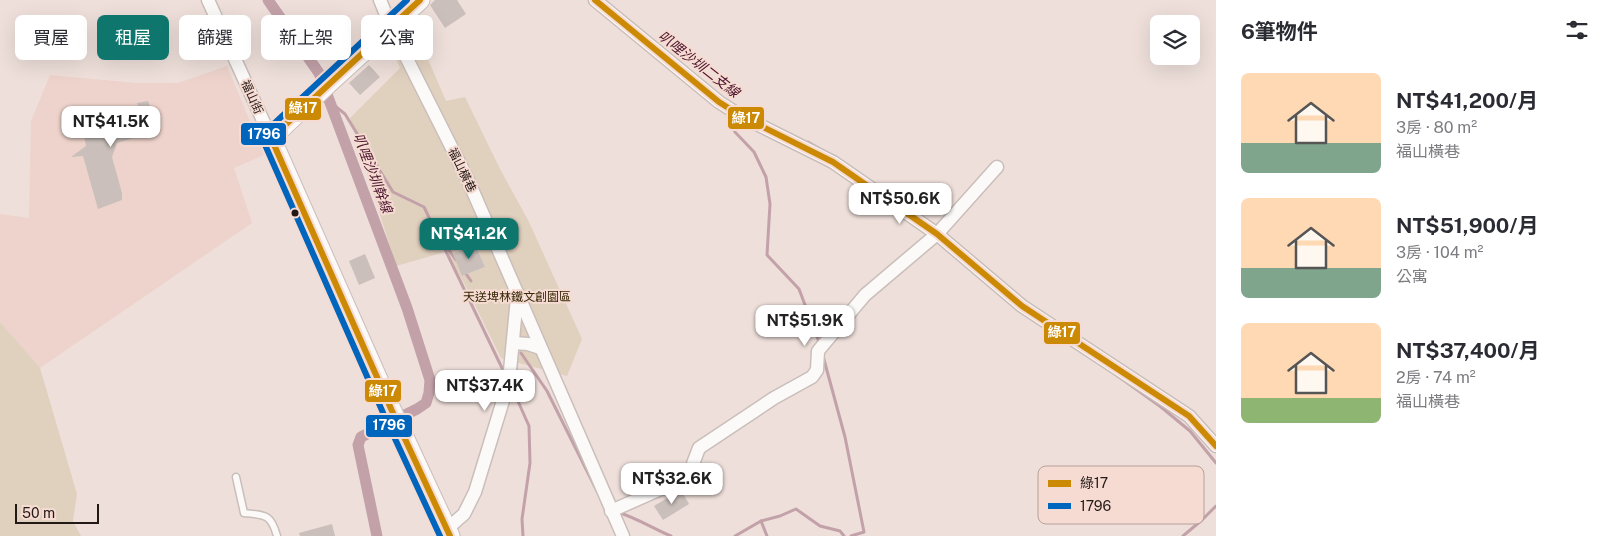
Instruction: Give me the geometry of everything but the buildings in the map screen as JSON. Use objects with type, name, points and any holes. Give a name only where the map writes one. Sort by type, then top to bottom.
[{"type":"street","name":"福山街","points":[[208,0],[395,418],[449,532]]},
{"type":"street","name":"福山橫巷","points":[[380,0],[386,15]]},
{"type":"street","points":[[403,15],[420,0]]},
{"type":"street","points":[[595,0],[718,102],[741,116],[834,162],[938,234],[1022,306],[1189,416],[1216,446]]},
{"type":"street","points":[[271,138],[361,54]]},
{"type":"street","name":"福山橫巷","points":[[408,60],[468,180],[623,536]]},
{"type":"street","points":[[611,511],[688,477],[700,448],[774,398],[812,377],[817,370],[818,351],[865,295],[938,234],[997,167]]},
{"type":"street","points":[[449,532],[464,514],[475,492],[509,381],[518,296]]},
{"type":"street","points":[[513,343],[528,344],[540,348]]},
{"type":"lane","points":[[236,477],[244,512],[264,515],[273,522],[277,536]]},
{"type":"shaded area","points":[[227,66],[264,155],[234,168],[252,223],[40,368],[0,322],[0,214],[29,218],[31,121],[50,75],[136,83],[178,83]]},
{"type":"green space","name":"天送埤林鐵文創園區","points":[[396,60],[428,60],[446,101],[465,97],[499,167],[529,222],[582,339],[567,376],[501,358],[464,283],[445,252],[396,266],[350,118],[400,68]],"holes":[[[475,244],[485,267],[463,276],[453,254]]]},
{"type":"green space","points":[[0,322],[40,368],[77,494],[73,521],[81,536],[0,536]]},
{"type":"waterway","name":"叭哩沙圳幹線","points":[[268,0],[319,73],[407,308],[430,380],[426,403],[361,437],[358,445],[377,536]]},
{"type":"waterway","points":[[330,102],[345,114],[393,192],[424,207],[436,232],[456,260]]},
{"type":"waterway","points":[[728,117],[735,132],[754,152],[766,177],[770,204],[767,255],[799,289],[819,342]]},
{"type":"waterway","name":"叭哩沙圳二支線","points":[[808,142],[820,149]]},
{"type":"waterway","points":[[441,241],[502,368]]},
{"type":"waterway","points":[[464,271],[471,281]]},
{"type":"waterway","points":[[521,353],[547,391],[597,491]]},
{"type":"waterway","points":[[823,356],[845,437],[864,532],[851,536]]},
{"type":"waterway","name":"叭哩沙圳二支線","points":[[1115,374],[1161,407],[1190,431],[1216,463]]},
{"type":"waterway","points":[[513,390],[529,426],[530,463],[522,519],[523,536]]},
{"type":"waterway","points":[[1204,518],[1216,506]]},
{"type":"waterway","points":[[761,521],[796,509],[820,526],[840,531],[844,536]]},
{"type":"waterway","points":[[617,512],[671,536]]},
{"type":"waterway","points":[[735,536],[761,521],[767,536]]},
{"type":"waterway","points":[[1183,536],[1197,524]]},
{"type":"transit line","name":"1796","points":[[407,0],[265,132],[262,138],[384,415],[440,536]]},
{"type":"transit line","name":"綠17","points":[[420,0],[271,138],[392,411],[450,536]]},
{"type":"transit line","name":"綠17","points":[[595,0],[719,102],[741,116],[833,162],[937,234],[1022,306],[1189,416],[1216,446]]}]
